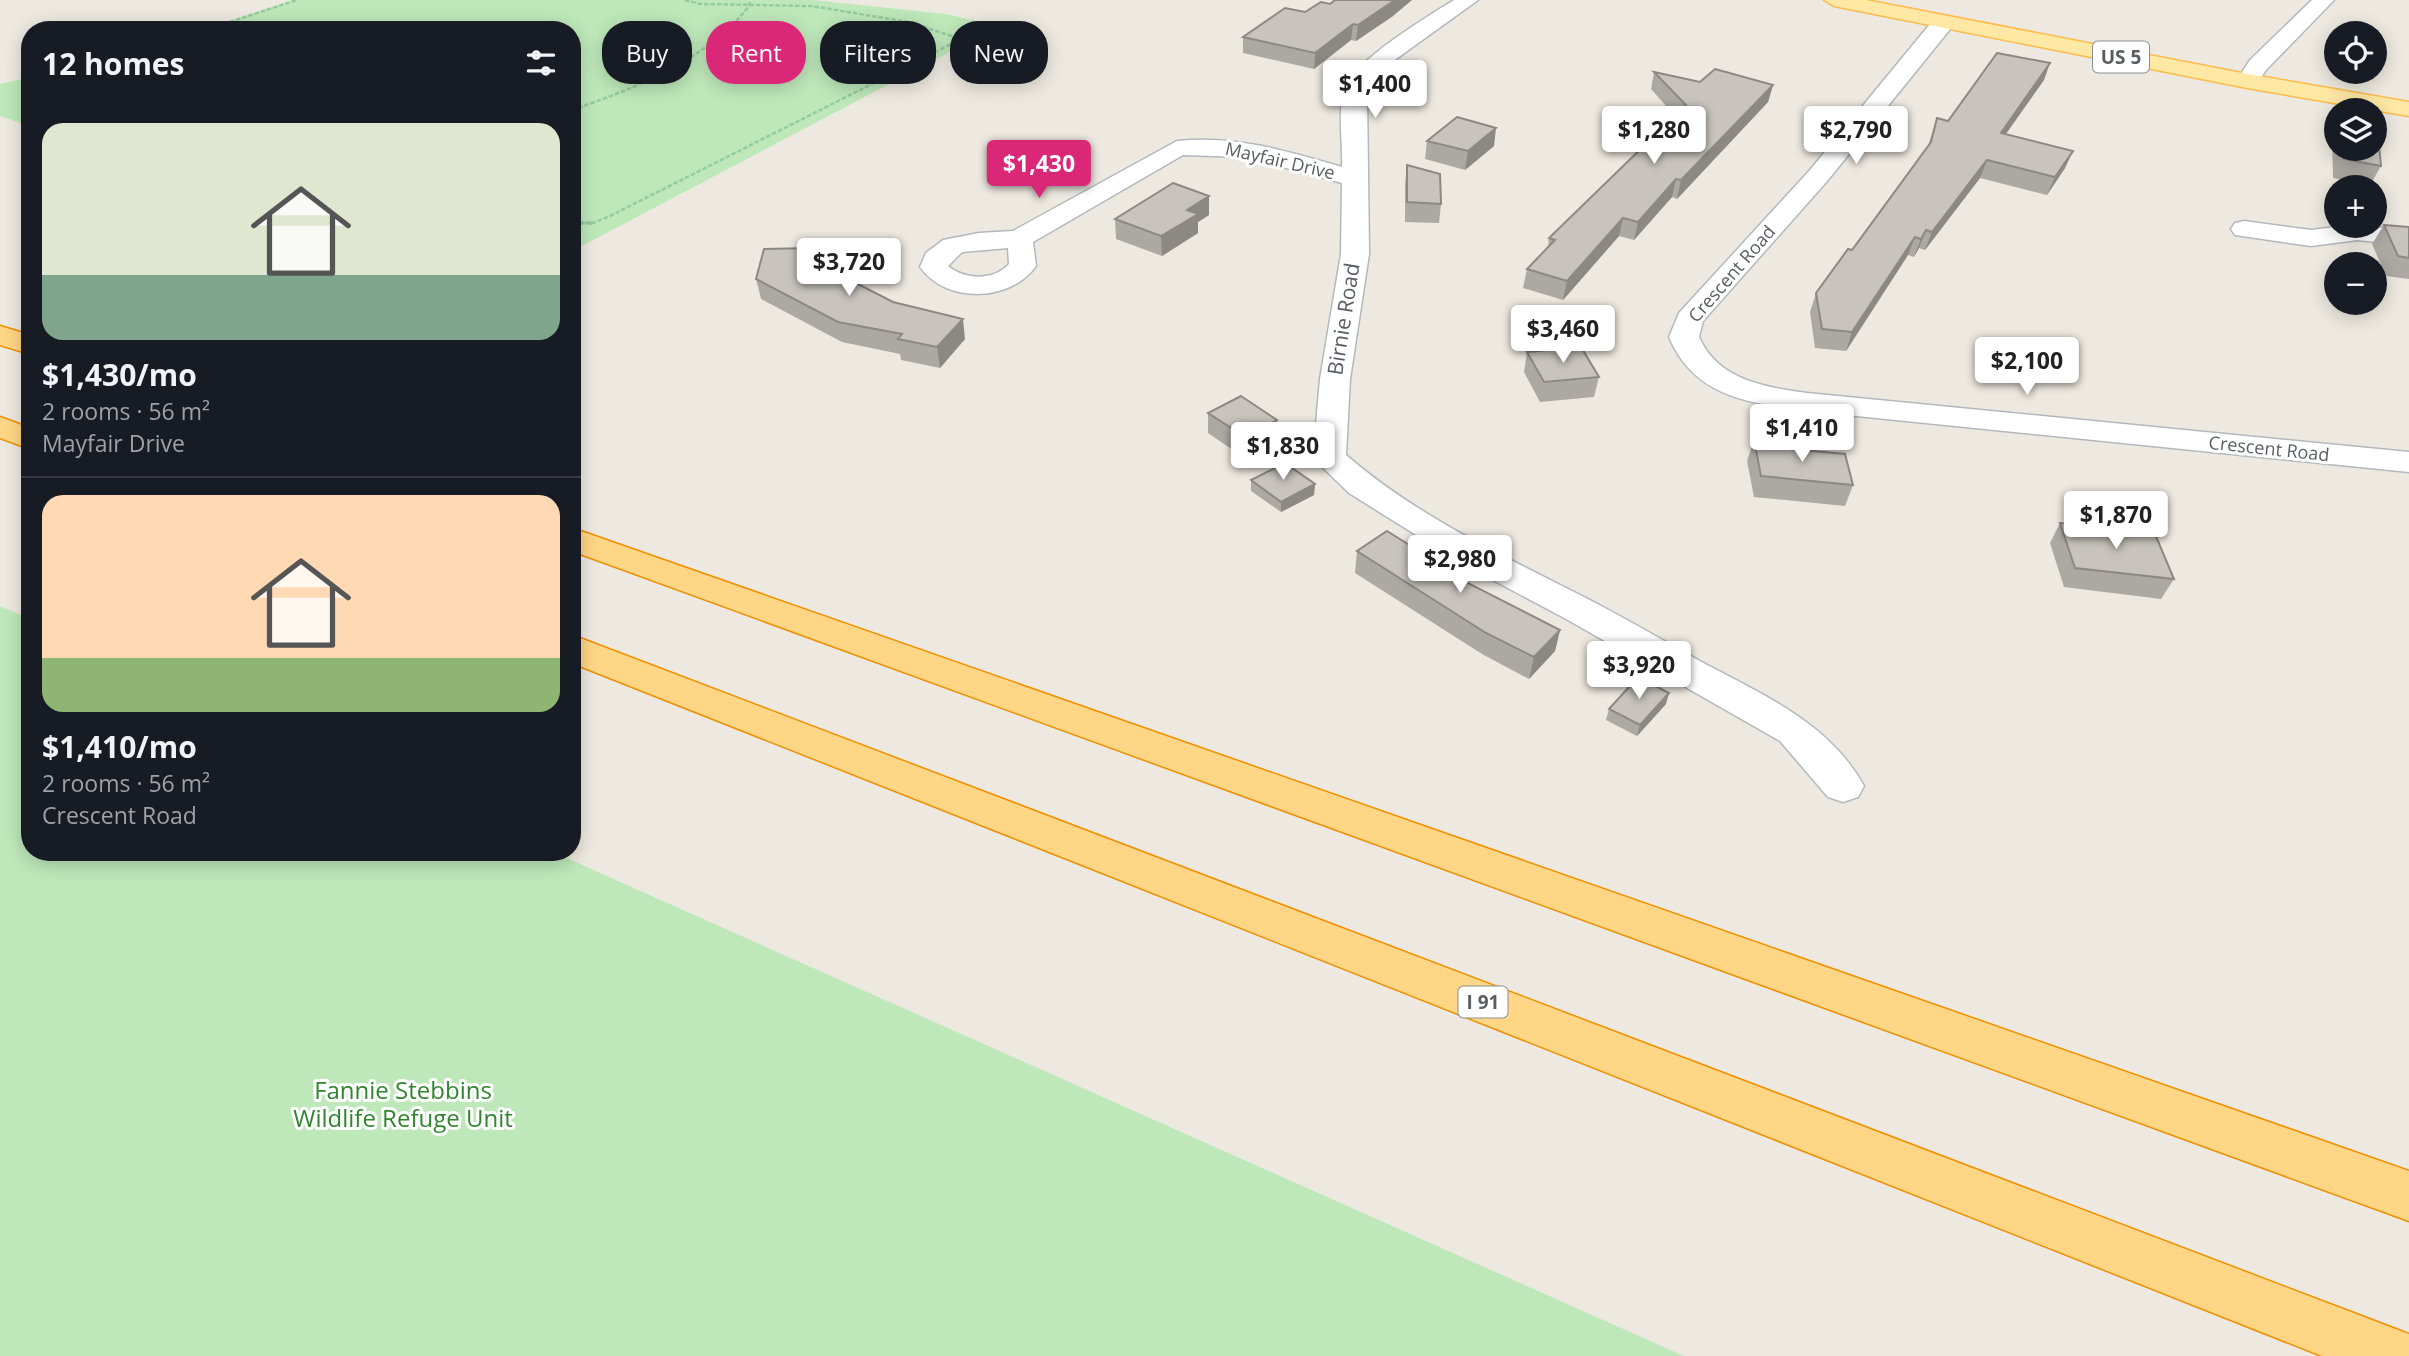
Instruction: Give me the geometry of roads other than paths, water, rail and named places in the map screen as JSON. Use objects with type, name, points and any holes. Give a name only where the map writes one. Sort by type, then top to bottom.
[{"type":"highway","points":[[0,335],[21,342]]},
{"type":"highway","points":[[0,427],[21,435]]},
{"type":"highway","points":[[581,542],[2409,1196]]},
{"type":"highway","name":"I 91","points":[[581,651],[2393,1356]]},
{"type":"main road","name":"US 5","points":[[1834,0],[2247,81],[2409,109]]},
{"type":"street","name":"Birnie Road","points":[[1468,0],[1396,50],[1356,88],[1353,117],[1356,179],[1354,264],[1330,421],[1329,453],[1334,464],[1361,485],[1473,555],[1581,611],[1794,731],[1843,786]]},
{"type":"street","points":[[2247,81],[2258,65],[2324,0]]},
{"type":"street","name":"Crescent Road","points":[[1943,23],[1827,165],[1689,319],[1684,337],[1699,364],[1723,381],[1746,391],[1807,402],[2409,462]]},
{"type":"street","name":"Mayfair Drive","points":[[1019,239],[1177,148],[1236,149],[1356,179]]},
{"type":"street","points":[[2244,229],[2311,238],[2373,232],[2409,237]]},
{"type":"park label","name":"Fannie Stebbins Wildlife Refuge Unit","points":[[403,1105]]}]
